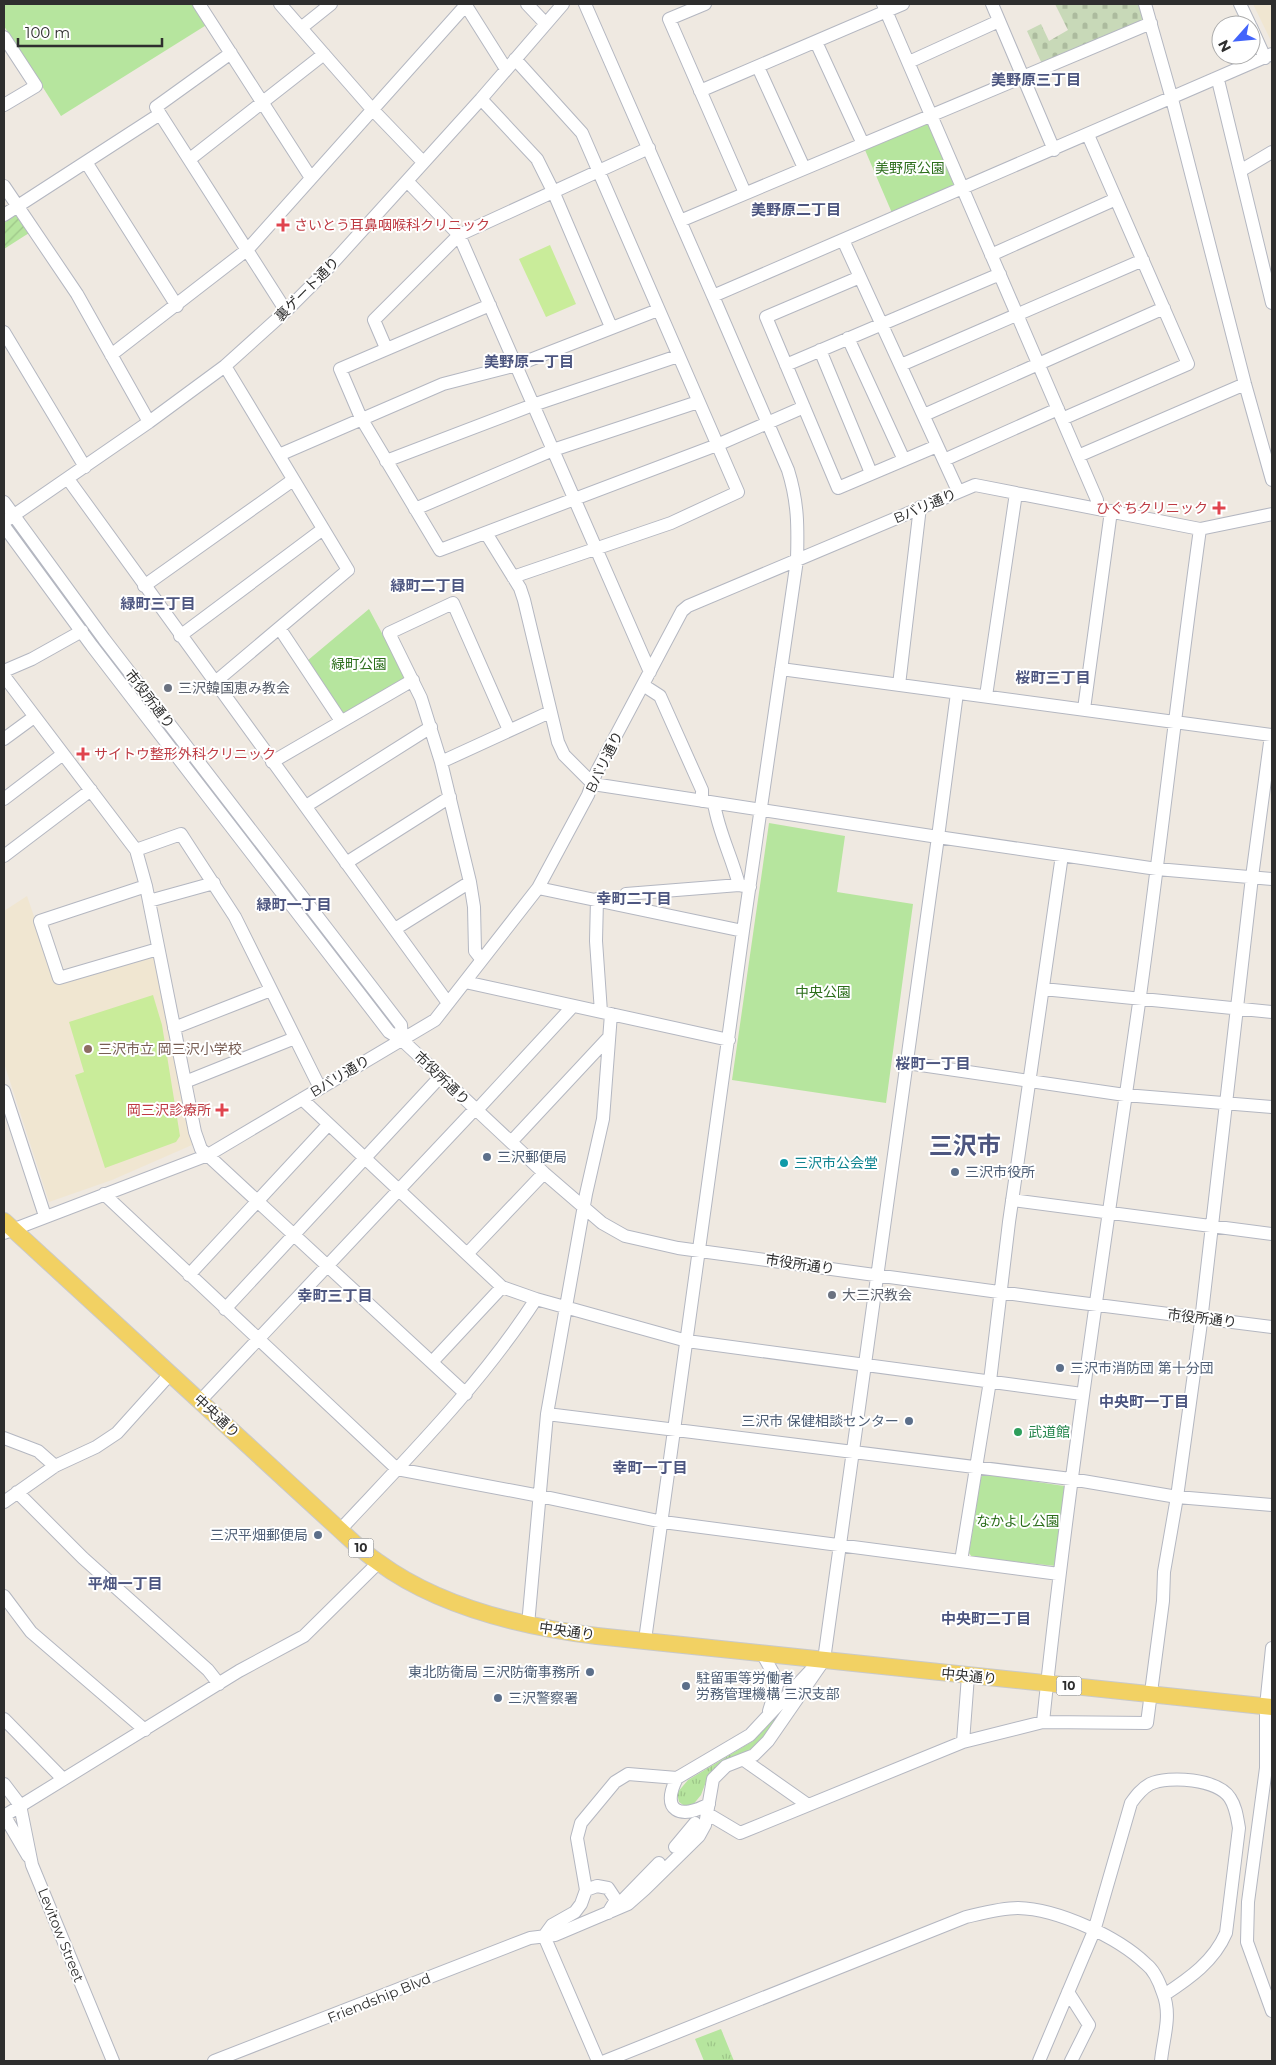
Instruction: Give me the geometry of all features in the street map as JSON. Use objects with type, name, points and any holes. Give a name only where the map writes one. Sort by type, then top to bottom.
[{"type":"main road","name":"中央通り","points":[[7,1227],[171,1373],[378,1563],[435,1593],[469,1608],[528,1625],[646,1640],[968,1676],[1269,1706]]},
{"type":"street","points":[[199,4],[311,178]]},
{"type":"street","points":[[280,4],[372,108],[423,162]]},
{"type":"street","points":[[301,28],[331,4]]},
{"type":"street","points":[[111,355],[177,306],[248,249],[466,4],[506,69]]},
{"type":"street","points":[[527,4],[545,23]]},
{"type":"street","name":"裏ゲート通り","points":[[9,519],[149,422],[225,366],[286,311],[320,277],[481,99],[563,4]]},
{"type":"street","points":[[585,4],[788,470],[795,492],[798,518],[797,560],[762,810],[744,886],[743,931],[729,1040],[646,1640]]},
{"type":"street","points":[[705,4],[669,19],[745,193]]},
{"type":"street","points":[[700,91],[816,42],[884,8],[903,4]]},
{"type":"street","points":[[992,4],[1054,150]]},
{"type":"street","points":[[1145,4],[1152,22],[1245,384],[1272,480]]},
{"type":"street","points":[[884,8],[1097,500],[1097,508]]},
{"type":"street","points":[[909,62],[999,21]]},
{"type":"street","points":[[680,221],[1152,22]]},
{"type":"street","points":[[4,37],[36,86],[4,105]]},
{"type":"street","points":[[816,42],[863,144]]},
{"type":"street","points":[[712,296],[1218,80],[1269,56],[1261,43]]},
{"type":"street","points":[[231,53],[156,108],[286,311]]},
{"type":"street","points":[[190,159],[324,54]]},
{"type":"street","points":[[513,577],[671,524],[738,492],[582,133],[515,59]]},
{"type":"street","points":[[758,67],[804,168]]},
{"type":"street","points":[[1218,80],[1272,303]]},
{"type":"street","points":[[481,99],[537,159],[553,191],[611,327]]},
{"type":"street","points":[[4,215],[160,114]]},
{"type":"street","points":[[944,460],[1188,364],[1088,136]]},
{"type":"street","points":[[386,348],[374,320],[459,235],[649,148]]},
{"type":"street","points":[[1240,171],[1272,152]]},
{"type":"street","points":[[86,162],[177,306]]},
{"type":"street","points":[[406,181],[459,235],[650,672]]},
{"type":"street","points":[[4,186],[77,294],[149,422]]},
{"type":"street","points":[[992,255],[1116,199]]},
{"type":"street","points":[[842,240],[958,491]]},
{"type":"street","points":[[901,365],[1143,260]]},
{"type":"street","points":[[786,366],[882,323],[1000,274]]},
{"type":"street","points":[[860,277],[766,317],[838,488],[937,446]]},
{"type":"street","points":[[490,305],[340,369],[361,418],[440,550],[717,445],[804,407]]},
{"type":"street","points":[[924,415],[1164,308]]},
{"type":"street","points":[[279,455],[443,384],[517,364],[658,310]]},
{"type":"street","points":[[4,332],[85,467]]},
{"type":"street","points":[[848,338],[904,460]]},
{"type":"street","points":[[820,350],[871,473]]},
{"type":"street","points":[[386,461],[533,404],[678,356]]},
{"type":"street","points":[[214,683],[348,570],[225,366]]},
{"type":"street","points":[[1078,456],[1245,384]]},
{"type":"street","points":[[415,509],[553,450],[698,402]]},
{"type":"street","points":[[68,479],[214,683],[306,806],[448,1003]]},
{"type":"street","points":[[144,586],[293,480]]},
{"type":"street","name":"Bバリ通り","points":[[7,1227],[45,1216],[208,1155],[435,1020],[538,888],[682,611],[688,606],[975,485],[1200,529],[1272,514]]},
{"type":"street","points":[[986,696],[1016,493]]},
{"type":"street","name":"市役所通り","points":[[4,502],[9,519],[104,639],[401,1025],[402,1040]]},
{"type":"street","points":[[899,685],[920,508]]},
{"type":"street","points":[[1084,709],[1111,511]]},
{"type":"street","name":"市役所通り","points":[[4,526],[82,631],[389,1032],[402,1040],[475,1110],[584,1209],[602,1223],[625,1236],[647,1243],[1096,1305],[1272,1327]]},
{"type":"street","points":[[1043,1722],[1059,1574],[1082,1394],[1157,869],[1174,721],[1200,529]]},
{"type":"street","points":[[180,636],[323,530]]},
{"type":"street","points":[[486,533],[513,577],[524,600],[550,712],[564,755],[593,784],[1062,856],[1157,869],[1272,879]]},
{"type":"street","points":[[482,960],[475,951],[474,907],[470,882],[431,727],[413,680],[388,633],[452,603],[509,730]]},
{"type":"street","points":[[280,629],[341,721]]},
{"type":"street","points":[[82,631],[4,676],[136,850],[146,886],[195,1132],[201,1148],[466,1394]]},
{"type":"street","points":[[781,669],[1272,735],[1252,877],[1201,1318],[1177,1497],[1164,1572],[1152,1694],[1147,1723],[1043,1722],[963,1742],[740,1833],[709,1809],[684,1813],[676,1810],[671,1802],[671,1791],[677,1778],[750,1735],[804,1675],[824,1660],[957,693]]},
{"type":"street","points":[[272,762],[413,680]]},
{"type":"street","points":[[643,685],[660,696],[716,817],[744,886]]},
{"type":"street","points":[[441,762],[550,712]]},
{"type":"street","points":[[4,739],[34,717]]},
{"type":"street","points":[[306,806],[431,727]]},
{"type":"street","points":[[4,799],[63,754]]},
{"type":"street","points":[[4,856],[91,790]]},
{"type":"street","points":[[346,863],[450,797]]},
{"type":"street","points":[[136,850],[182,834],[235,917],[320,1088]]},
{"type":"street","points":[[961,1561],[974,1467],[990,1381],[1012,1200],[1062,856]]},
{"type":"street","points":[[395,929],[470,882]]},
{"type":"street","points":[[149,901],[214,883]]},
{"type":"street","points":[[146,886],[40,921],[59,978],[158,949]]},
{"type":"street","points":[[621,905],[626,894],[744,886]]},
{"type":"street","points":[[538,888],[743,931]]},
{"type":"street","points":[[528,1625],[547,1414],[584,1209],[603,1119],[609,1037],[596,941],[597,900]]},
{"type":"street","points":[[465,982],[729,1040]]},
{"type":"street","points":[[1043,989],[1272,1012]]},
{"type":"street","points":[[174,1028],[271,990]]},
{"type":"street","points":[[200,1401],[573,1006]]},
{"type":"street","points":[[511,1142],[609,1037]]},
{"type":"street","points":[[185,1082],[295,1038]]},
{"type":"street","points":[[907,1063],[1125,1095],[1272,1107]]},
{"type":"street","points":[[225,1309],[440,1077]]},
{"type":"street","points":[[4,1091],[45,1216]]},
{"type":"street","points":[[302,1099],[502,1286],[536,1299],[687,1341],[1082,1394]]},
{"type":"street","points":[[189,1275],[328,1125]]},
{"type":"street","points":[[467,1254],[544,1173]]},
{"type":"street","points":[[104,1194],[257,1340],[397,1469],[663,1522],[1059,1574]]},
{"type":"street","points":[[1012,1200],[1272,1234]]},
{"type":"street","points":[[432,1362],[502,1286]]},
{"type":"street","points":[[340,1530],[466,1394],[505,1345],[536,1299]]},
{"type":"street","points":[[4,1502],[55,1466],[96,1447],[117,1433],[171,1373]]},
{"type":"street","points":[[547,1414],[675,1432],[1072,1479],[1177,1497],[1272,1505]]},
{"type":"street","points":[[4,1438],[38,1451],[55,1466]]},
{"type":"street","points":[[17,1492],[82,1558],[208,1670],[219,1684]]},
{"type":"street","points":[[32,1864],[4,1815],[219,1684],[304,1636],[378,1563]]},
{"type":"street","points":[[4,1596],[31,1632],[145,1730]]},
{"type":"street","points":[[1272,1648],[1266,1768],[1248,1902],[1247,1942],[1272,2011]]},
{"type":"street","points":[[762,1653],[778,1682],[777,1691],[765,1720]]},
{"type":"street","name":"Friendship Blvd","points":[[214,2061],[530,1938],[555,1935],[610,1909],[628,1904],[699,1836],[706,1825],[713,1778],[726,1766],[744,1760],[768,1741],[824,1660]]},
{"type":"street","points":[[963,1742],[968,1676]]},
{"type":"street","points":[[4,1719],[63,1779]]},
{"type":"street","points":[[744,1760],[808,1804]]},
{"type":"street","points":[[598,2061],[544,1936],[552,1925],[576,1912],[586,1890],[576,1838],[581,1823],[605,1792],[615,1782],[628,1774],[677,1778]]},
{"type":"street","points":[[1039,2061],[1094,1931],[1131,1804],[1139,1792],[1157,1781],[1206,1782],[1219,1788],[1230,1797],[1237,1811],[1239,1828],[1226,1932],[1219,1948],[1210,1960],[1164,1995]]},
{"type":"street","points":[[4,1784],[20,1805]]},
{"type":"street","name":"Levitow Street","points":[[20,1805],[32,1864],[113,2061]]},
{"type":"street","points":[[610,1909],[624,1899],[682,1840],[695,1823]]},
{"type":"street","points":[[586,1890],[597,1886],[608,1888],[616,1900],[610,1909]]},
{"type":"street","points":[[605,2061],[966,1917],[989,1911],[1018,1908],[1041,1911],[1069,1919],[1113,1940],[1148,1964],[1164,1995],[1167,2009],[1167,2031],[1161,2061]]},
{"type":"street","points":[[1068,1992],[1089,2025],[1071,2061]]},
{"type":"shaded area","points":[[1253,4],[1272,4],[1272,43],[1261,20],[1261,15],[1258,15]]},
{"type":"shaded area","name":"三沢市立 岡三沢小学校","points":[[27,896],[57,983],[156,955],[192,1145],[112,1180],[49,1202],[4,1063],[4,911]]},
{"type":"green space","points":[[4,4],[195,4],[208,24],[61,116],[4,26]]},
{"type":"green space","points":[[1055,4],[1140,4],[1145,19],[1042,64],[1027,31],[1041,24],[1049,41],[1068,30]]},
{"type":"green space","name":"美野原公園","points":[[929,123],[955,185],[892,213],[865,150]]},
{"type":"green space","points":[[14,216],[18,216],[29,233],[4,249],[4,223]]},
{"type":"green space","points":[[550,245],[576,304],[546,317],[519,259]]},
{"type":"green space","name":"緑町公園","points":[[369,609],[406,678],[344,715],[307,661]]},
{"type":"green space","name":"中央公園","points":[[769,823],[845,836],[837,892],[913,904],[886,1103],[732,1080]]},
{"type":"green space","points":[[153,995],[162,1025],[180,1136],[176,1142],[105,1168],[75,1075],[84,1072],[69,1022]]},
{"type":"green space","name":"なかよし公園","points":[[985,1474],[1064,1486],[1066,1489],[1056,1566],[972,1557],[969,1553],[981,1477]]},
{"type":"green space","points":[[801,1687],[756,1748],[709,1774],[701,1795],[692,1806],[686,1807],[679,1802],[677,1793],[688,1780],[753,1741],[774,1714]]},
{"type":"green space","points":[[721,2029],[734,2061],[704,2061],[695,2039]]},
{"type":"place","name":"さいとう耳鼻咽喉科クリニック","points":[[283,225]]},
{"type":"place","name":"ひぐちクリニック","points":[[1219,508]]},
{"type":"place","name":"三沢韓国恵み教会","points":[[168,688]]},
{"type":"place","name":"サイトウ整形外科クリニック","points":[[83,754]]},
{"type":"place","name":"三沢市立 岡三沢小学校","points":[[88,1049]]},
{"type":"place","name":"岡三沢診療所","points":[[222,1110]]},
{"type":"place","name":"三沢郵便局","points":[[487,1157]]},
{"type":"place","name":"三沢市公会堂","points":[[784,1163]]},
{"type":"place","name":"三沢市役所","points":[[955,1172]]},
{"type":"place","name":"大三沢教会","points":[[832,1295]]},
{"type":"place","name":"三沢市消防団 第十分団","points":[[1060,1368]]},
{"type":"place","name":"三沢市 保健相談センター","points":[[909,1421]]},
{"type":"place","name":"武道館","points":[[1018,1432]]},
{"type":"place","name":"三沢平畑郵便局","points":[[318,1535]]},
{"type":"place","name":"東北防衛局 三沢防衛事務所","points":[[590,1672]]},
{"type":"place","name":"駐留軍等労働者 労務管理機構 三沢支部","points":[[686,1686]]},
{"type":"place","name":"三沢警察署","points":[[498,1698]]},
{"type":"district","name":"美野原三丁目","points":[[1036,80]]},
{"type":"district","name":"美野原二丁目","points":[[796,210]]},
{"type":"district","name":"美野原一丁目","points":[[529,362]]},
{"type":"district","name":"緑町二丁目","points":[[428,586]]},
{"type":"district","name":"緑町三丁目","points":[[158,604]]},
{"type":"district","name":"桜町三丁目","points":[[1053,678]]},
{"type":"district","name":"幸町二丁目","points":[[634,899]]},
{"type":"district","name":"緑町一丁目","points":[[294,905]]},
{"type":"district","name":"桜町一丁目","points":[[933,1064]]},
{"type":"district","name":"三沢市","points":[[965,1146]]},
{"type":"district","name":"幸町三丁目","points":[[335,1296]]},
{"type":"district","name":"中央町一丁目","points":[[1144,1402]]},
{"type":"district","name":"幸町一丁目","points":[[650,1468]]},
{"type":"district","name":"平畑一丁目","points":[[125,1584]]},
{"type":"district","name":"中央町二丁目","points":[[986,1619]]}]
